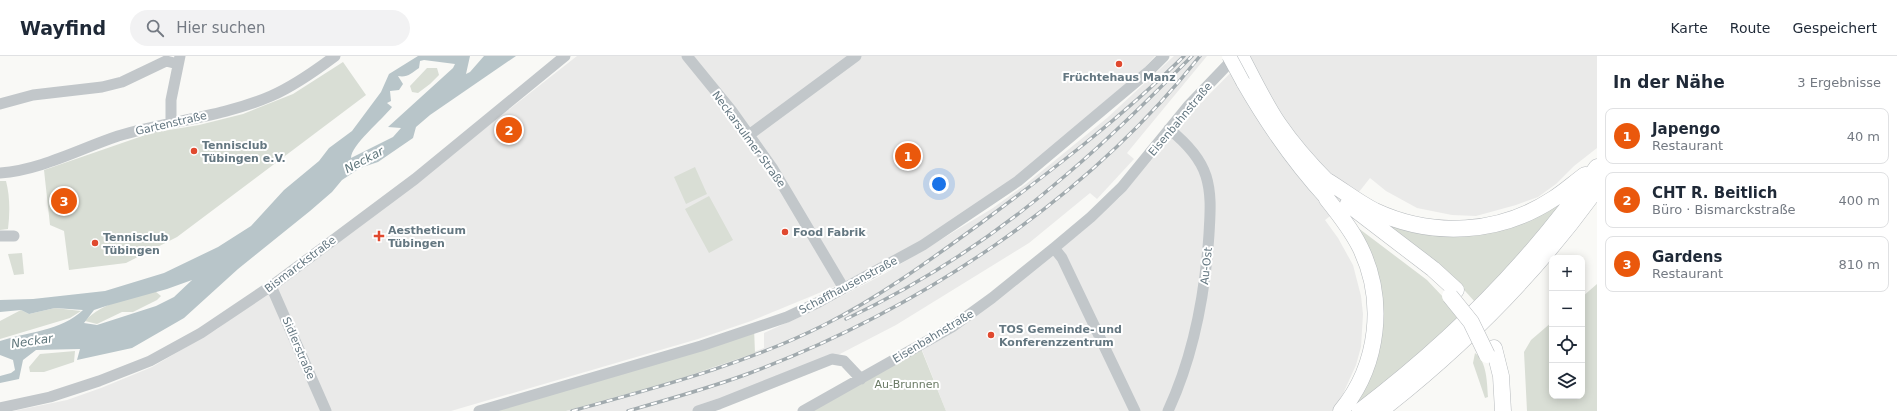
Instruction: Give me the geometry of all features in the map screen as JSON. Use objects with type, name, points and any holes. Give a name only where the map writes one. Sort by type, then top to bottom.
[{"type":"highway","points":[[1329,182],[1365,206],[1394,219],[1429,227],[1469,229],[1502,223],[1533,210],[1554,199],[1597,166]]},
{"type":"highway","points":[[1360,411],[1418,364],[1488,298],[1548,232],[1597,166]]},
{"type":"highway","points":[[1329,182],[1337,194],[1360,214],[1433,269],[1453,293],[1478,316],[1490,351],[1501,376],[1503,411]]},
{"type":"highway","points":[[1380,411],[1439,362],[1498,306],[1553,244],[1597,188]]},
{"type":"highway","points":[[1327,199],[1433,280],[1453,293]]},
{"type":"highway","points":[[1327,199],[1351,232],[1366,259],[1374,290],[1376,308],[1374,338],[1367,365],[1353,396],[1341,411]]},
{"type":"highway","points":[[1490,351],[1494,386],[1494,411]]},
{"type":"main road","points":[[1230,56],[1280,125],[1304,155],[1329,182]]},
{"type":"main road","points":[[1242,56],[1248,79],[1278,140],[1327,199]]},
{"type":"street","name":"Gartenstraße","points":[[0,173],[31,168],[115,138],[171,122],[236,108],[271,96],[300,81],[335,56]]},
{"type":"street","name":"Bismarckstraße","points":[[0,408],[50,397],[99,381],[150,360],[201,333],[271,286],[415,179],[565,56]]},
{"type":"street","name":"Neckarsulmer Straße","points":[[687,56],[750,135],[773,169],[843,288]]},
{"type":"street","points":[[750,135],[856,56]]},
{"type":"street","name":"Schaffhausenstraße","points":[[479,411],[547,392],[754,328],[787,317],[819,302],[923,245],[1018,181],[1149,71],[1164,56]]},
{"type":"street","name":"Eisenbahnstraße","points":[[803,411],[931,340],[965,319],[1054,248],[1102,208],[1122,187],[1198,94],[1237,56]]},
{"type":"street","points":[[0,104],[33,95],[112,85],[132,78],[166,61],[179,60],[171,100],[171,122]]},
{"type":"street","name":"Au-Ost","points":[[1168,411],[1188,361],[1200,310],[1207,259],[1210,208],[1208,182],[1201,163],[1187,145],[1169,129]]},
{"type":"street","points":[[0,236],[14,236]]},
{"type":"street","points":[[1054,248],[1062,258],[1135,411]]},
{"type":"street","name":"Sidlerstraße","points":[[271,286],[326,411]]},
{"type":"street","points":[[698,411],[832,359],[844,361],[861,379]]},
{"type":"shaded area","points":[[577,56],[1155,56],[1144,68],[1014,179],[923,242],[836,286],[751,321],[698,339],[451,411],[13,411],[67,400],[101,388],[152,367],[217,329],[354,231]]},
{"type":"shaded area","points":[[1174,56],[1207,56],[1127,153],[1134,159],[1097,199],[1090,193],[1029,243],[896,325],[807,371],[694,411],[566,411],[715,367],[764,348],[764,333],[823,306],[884,274],[993,208],[1026,184],[1107,118]]},
{"type":"shaded area","points":[[1247,56],[1597,56],[1597,148],[1574,166],[1556,184],[1538,197],[1516,205],[1476,216],[1452,215],[1417,208],[1386,191],[1370,178],[1355,197],[1325,220],[1338,238],[1353,265],[1361,296],[1363,314],[1361,347],[1356,365],[1342,396],[1332,411],[946,411],[922,350],[1076,235],[1120,197],[1193,111]]},
{"type":"green space","name":"Tennisclub Tübingen e.V.","points":[[343,62],[366,95],[177,237],[126,263],[69,270],[64,231],[50,225],[44,170],[151,133],[199,125],[243,114],[293,94]]},
{"type":"green space","points":[[427,68],[437,68],[439,75],[418,93],[412,92],[410,86]]},
{"type":"green space","points":[[695,167],[707,194],[686,204],[674,177]]},
{"type":"green space","points":[[0,181],[6,181],[9,211],[8,229],[0,230]]},
{"type":"green space","points":[[709,196],[733,240],[709,253],[685,209]]},
{"type":"green space","points":[[1562,203],[1511,264],[1475,302],[1457,282],[1363,209],[1429,231]]},
{"type":"green space","points":[[1349,221],[1427,280],[1461,316],[1420,354],[1349,411],[1377,335]]},
{"type":"green space","points":[[22,253],[24,274],[14,275],[8,254]]},
{"type":"green space","points":[[1597,284],[1597,411],[1527,411],[1524,352],[1531,340],[1549,325],[1549,399],[1585,399],[1585,294]]},
{"type":"green space","points":[[155,291],[161,296],[157,300],[133,312],[122,312],[97,324],[85,321],[100,309],[108,305]]},
{"type":"green space","points":[[55,308],[81,311],[70,318],[0,339],[0,321],[21,310],[29,314]]},
{"type":"green space","points":[[754,328],[755,353],[676,380],[566,411],[479,411]]},
{"type":"green space","name":"Au-Brunnen","points":[[920,346],[946,411],[803,411]]},
{"type":"green space","points":[[75,351],[74,362],[44,372],[30,372],[29,367],[40,354]]},
{"type":"green space","points":[[1475,353],[1482,361],[1486,373],[1488,397],[1485,398],[1473,363]]},
{"type":"water","name":"Neckar","points":[[418,56],[470,56],[466,74],[470,72],[484,56],[516,56],[430,115],[416,127],[413,138],[378,162],[360,168],[342,180],[332,192],[238,269],[184,318],[132,348],[77,360],[80,349],[36,350],[23,360],[19,379],[0,383],[0,376],[11,373],[15,370],[13,360],[0,355],[0,341],[54,327],[74,317],[83,310],[55,308],[29,314],[21,310],[0,312],[0,300],[33,299],[105,291],[164,273],[218,247],[251,226],[284,190],[319,161],[329,148],[352,131],[381,92],[389,74]],"holes":[[[424,60],[455,64],[453,68],[388,127],[401,128],[393,137],[351,158],[356,146],[392,107],[387,103],[391,101],[390,91],[399,90],[403,84],[398,76],[407,76],[412,73],[419,68],[420,61]],[[192,280],[174,297],[156,306],[97,325],[84,323],[94,310],[167,289]]]},
{"type":"railway","points":[[572,411],[700,374],[763,352],[794,339],[845,314],[885,290],[943,251],[1059,164],[1136,101],[1184,56]]},
{"type":"railway","points":[[846,319],[875,305],[933,272],[988,236],[1015,216],[1041,196],[1098,147],[1192,56]]},
{"type":"railway","points":[[628,411],[750,373],[814,347],[876,317],[937,282],[996,244],[1053,202],[1106,157],[1155,108],[1200,56]]},
{"type":"place","name":"Früchtehaus Manz","points":[[1119,64]]},
{"type":"place","name":"CHT R. Beitlich","points":[[509,130]]},
{"type":"place","name":"Tennisclub Tübingen e.V.","points":[[194,151]]},
{"type":"place","name":"Japengo","points":[[908,156]]},
{"type":"place","name":"Gardens","points":[[64,201]]},
{"type":"place","name":"Food Fabrik","points":[[785,232]]},
{"type":"place","name":"Aestheticum Tübingen","points":[[379,236]]},
{"type":"place","name":"Tennisclub Tübingen","points":[[95,243]]},
{"type":"place","name":"TOS Gemeinde- und Konferenzzentrum","points":[[991,335]]}]
